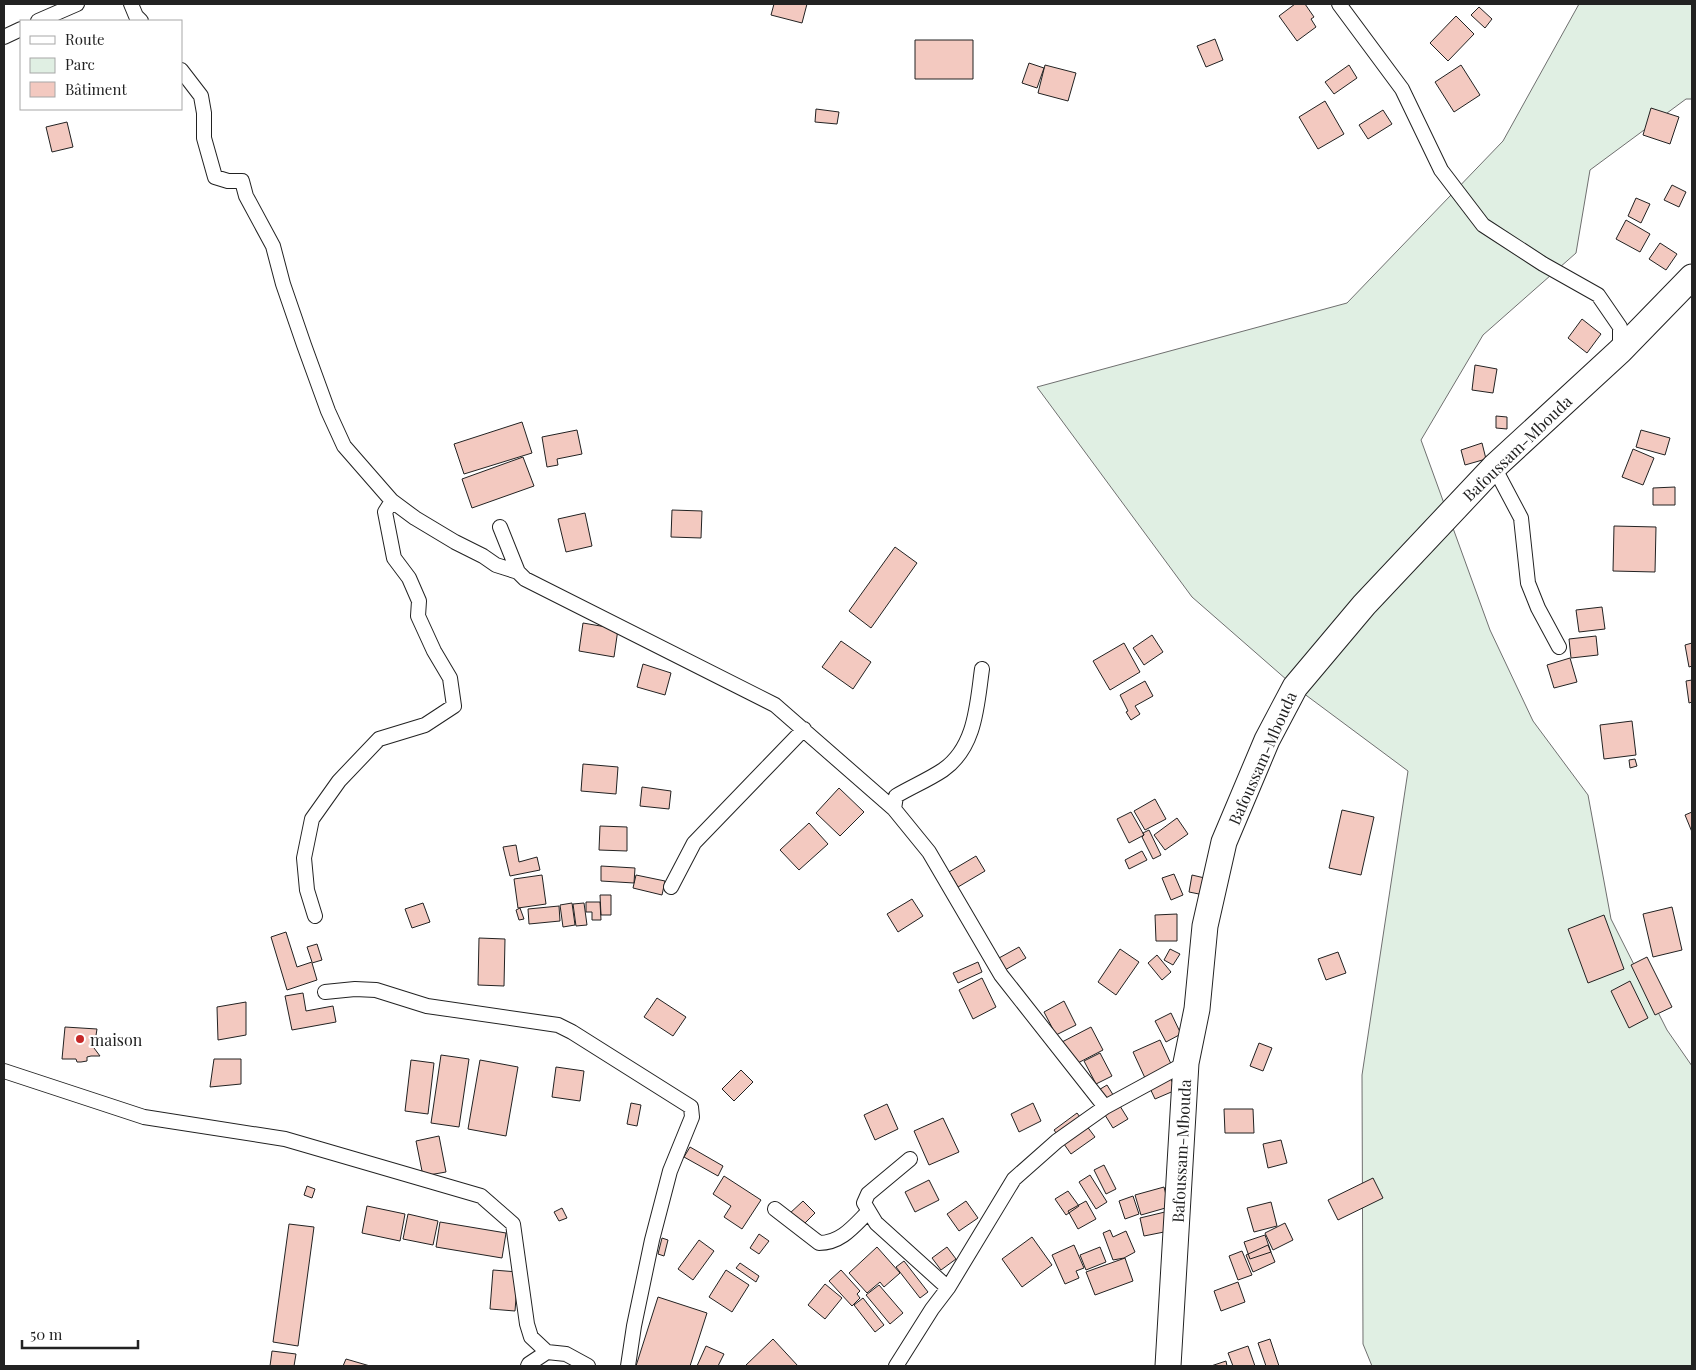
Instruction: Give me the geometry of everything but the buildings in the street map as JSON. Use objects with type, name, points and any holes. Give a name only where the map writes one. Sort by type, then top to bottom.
[{"type":"highway","name":"Bafoussam-Mbouda","points":[[1168,1366],[1186,1063],[1197,1009],[1205,926],[1224,842],[1268,740],[1294,687],[1364,605],[1494,468],[1620,351],[1692,277]]},
{"type":"street","points":[[40,20],[77,4]]},
{"type":"street","points":[[131,4],[136,16],[140,20]]},
{"type":"street","points":[[1339,4],[1402,89],[1441,170],[1483,225],[1543,264],[1598,294],[1620,327],[1620,351]]},
{"type":"street","points":[[4,37],[20,29]]},
{"type":"street","points":[[182,71],[201,96],[204,113],[204,138],[215,177],[228,181],[242,181],[246,196],[273,246],[283,284],[304,345],[328,411],[344,446],[392,501],[415,518],[496,565],[518,572]]},
{"type":"street","points":[[1494,468],[1521,518],[1528,583],[1538,608],[1559,647]]},
{"type":"street","points":[[315,916],[307,890],[304,858],[312,819],[339,781],[379,739],[425,725],[454,706],[450,678],[434,651],[418,616],[419,600],[409,578],[394,558],[385,512],[392,501]]},
{"type":"street","points":[[500,528],[518,572],[525,579],[775,705],[894,809],[929,852],[1001,975],[1105,1107]]},
{"type":"street","points":[[894,809],[896,796],[944,769],[964,748],[974,723],[982,668]]},
{"type":"street","points":[[672,887],[694,843],[804,729]]},
{"type":"street","points":[[325,992],[355,989],[376,990],[428,1006],[558,1025],[691,1107],[692,1117],[670,1171],[652,1240],[634,1326],[628,1366]]},
{"type":"street","points":[[896,1366],[932,1309],[948,1288],[1014,1179],[1057,1141],[1105,1107],[1186,1063]]},
{"type":"street","points":[[4,1071],[144,1117],[285,1139],[481,1196],[513,1224],[526,1324],[531,1337],[547,1352],[566,1354],[588,1366]]},
{"type":"street","points":[[910,1158],[868,1194],[864,1203],[876,1223],[948,1288]]},
{"type":"street","points":[[776,1209],[819,1243],[829,1243],[846,1234],[868,1212]]},
{"type":"street","points":[[528,1366],[547,1352]]},
{"type":"green space","points":[[1579,4],[1692,4],[1692,99],[1686,99],[1590,170],[1576,253],[1483,335],[1421,440],[1490,630],[1533,721],[1588,795],[1611,919],[1667,1030],[1692,1066],[1692,1366],[1372,1366],[1363,1344],[1362,1075],[1408,771],[1295,687],[1192,597],[1037,387],[1347,303],[1503,141]]},
{"type":"place","name":"maison","points":[[80,1039]]}]
